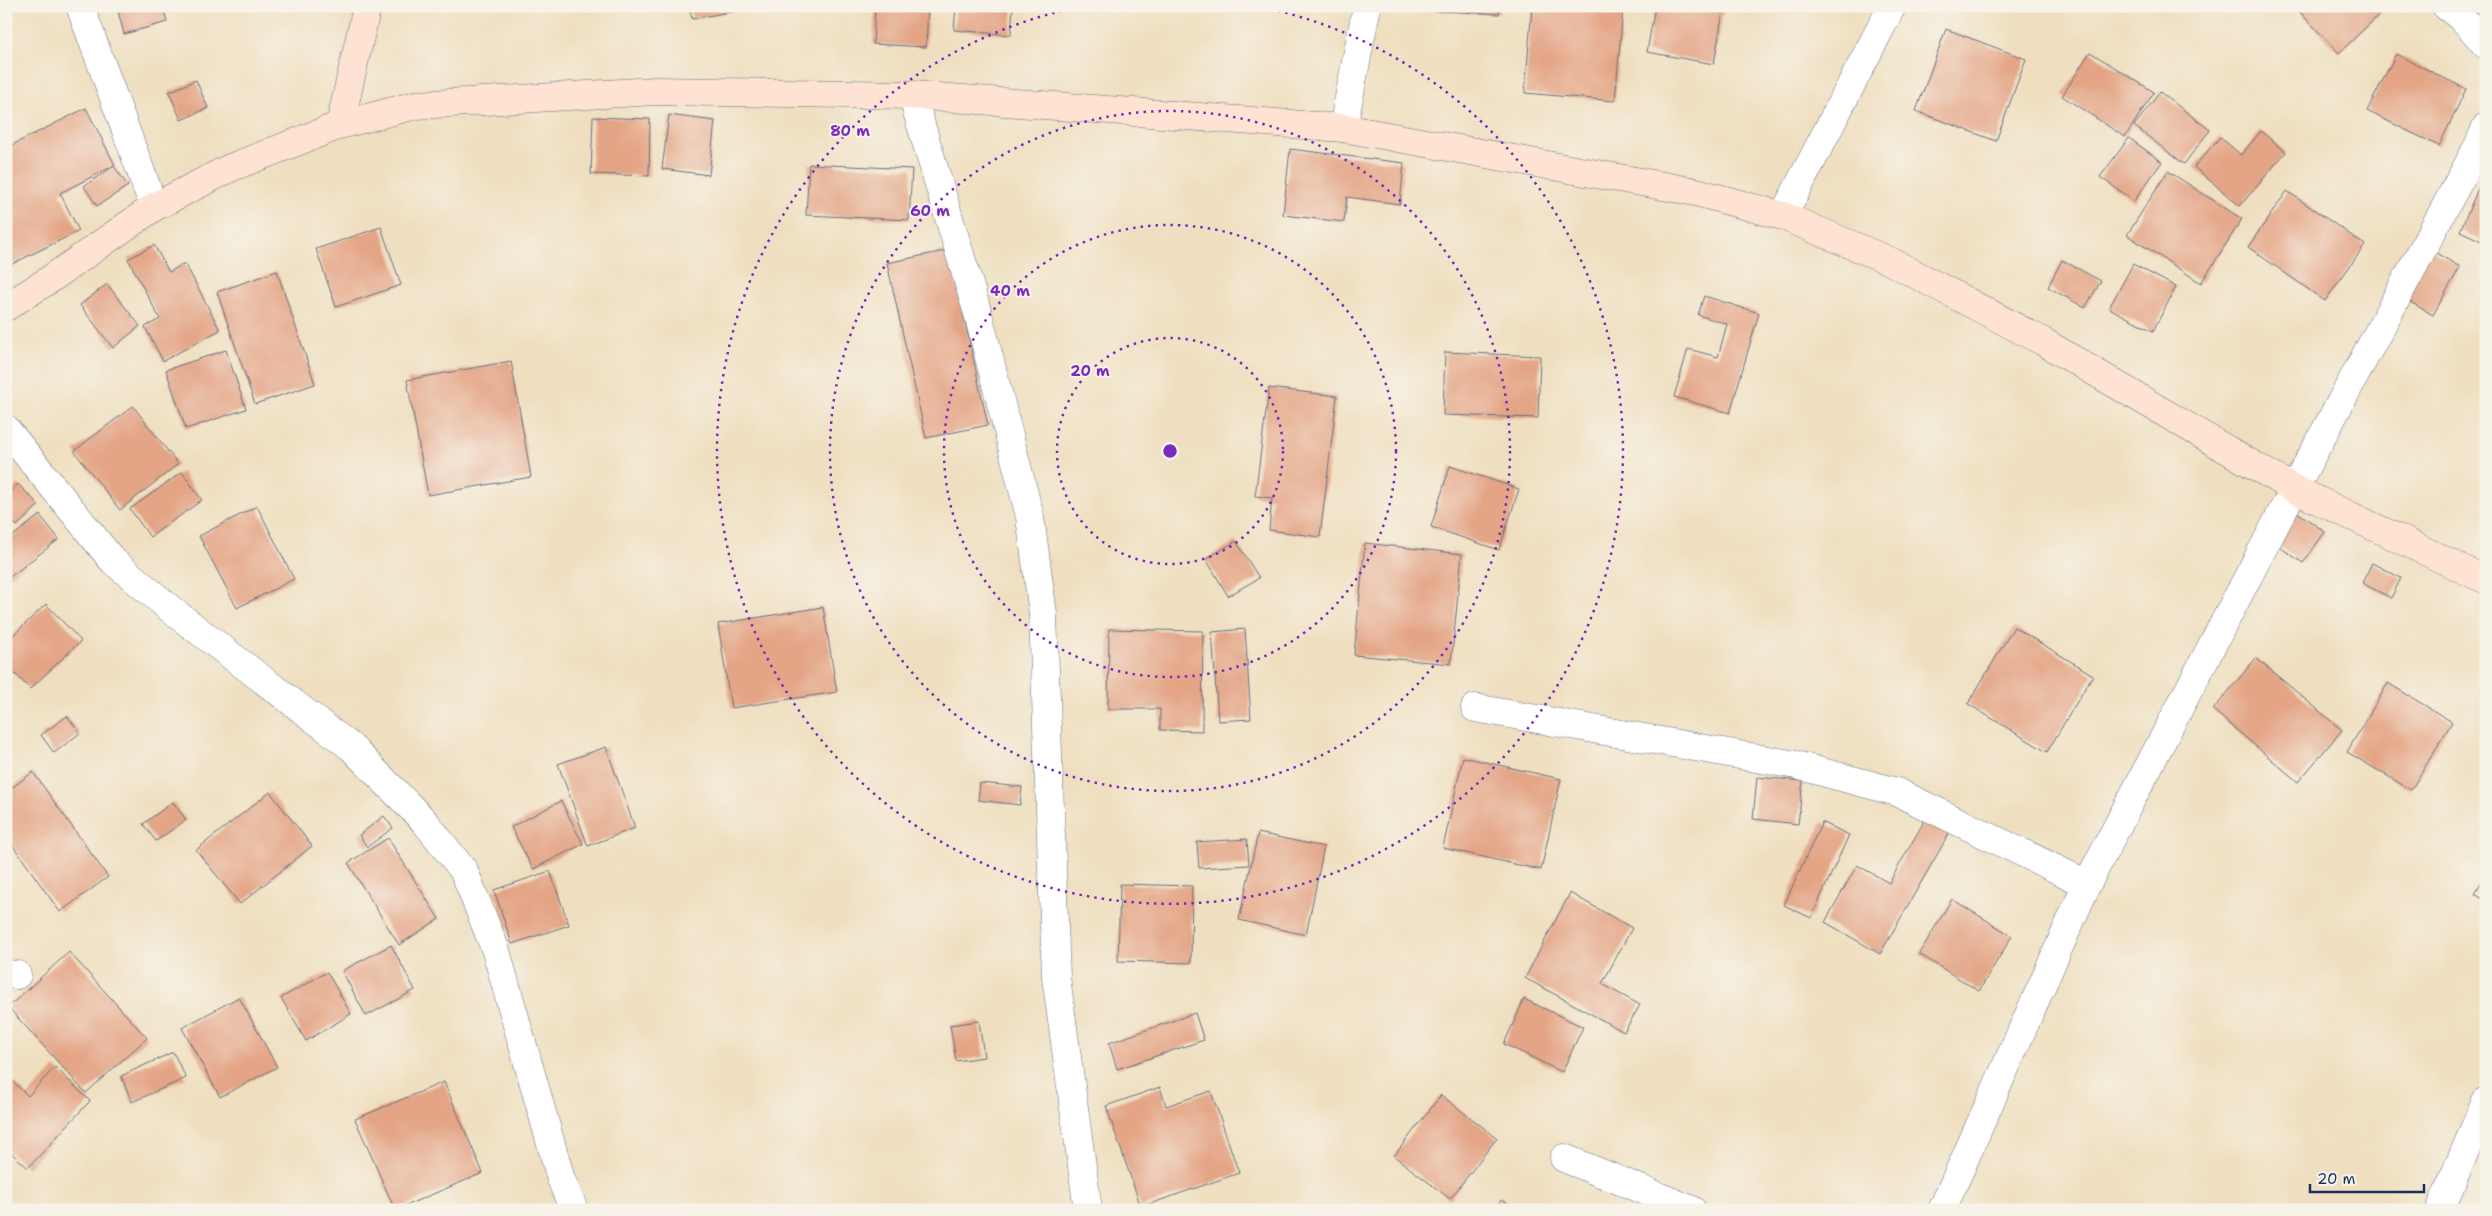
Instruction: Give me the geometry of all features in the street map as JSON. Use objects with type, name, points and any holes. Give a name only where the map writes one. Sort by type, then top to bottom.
[{"type":"street","points":[[80,6],[154,206]]},
{"type":"street","points":[[340,125],[367,6]]},
{"type":"street","points":[[1343,128],[1367,6]]},
{"type":"street","points":[[1783,216],[1892,6]]},
{"type":"street","points":[[2446,6],[2464,20],[2486,45]]},
{"type":"street","points":[[6,306],[49,280],[154,206],[230,168],[340,125],[416,104],[635,92],[912,95],[1343,128],[1696,192],[1783,216],[1890,261],[2042,341],[2294,489],[2486,580]]},
{"type":"street","points":[[912,95],[978,314],[1030,517],[1043,614],[1056,977],[1088,1210]]},
{"type":"street","points":[[1942,1210],[2087,884],[2294,489],[2479,144],[2486,127]]},
{"type":"street","points":[[6,429],[113,561],[174,612],[351,747],[425,822],[464,870],[496,952],[561,1178],[574,1210]]},
{"type":"street","points":[[1475,708],[1796,765],[1897,792],[2087,884]]},
{"type":"street","points":[[2440,1210],[2486,1101]]},
{"type":"street","points":[[1564,1158],[1692,1210]]},
{"type":"building","points":[[136,6],[163,6],[167,22],[124,34],[118,11]]},
{"type":"building","points":[[689,6],[755,6],[755,7],[692,19]]},
{"type":"building","points":[[875,6],[928,6],[926,47],[873,44]]},
{"type":"building","points":[[956,6],[1013,6],[1011,35],[954,30]]},
{"type":"building","points":[[1422,6],[1499,6],[1499,14],[1422,10]]},
{"type":"building","points":[[1532,6],[1623,8],[1615,101],[1525,93]]},
{"type":"building","points":[[1655,6],[1724,6],[1714,64],[1647,52]]},
{"type":"building","points":[[2294,6],[2388,6],[2339,53]]},
{"type":"building","points":[[2473,6],[2486,6],[2486,18]]},
{"type":"building","points":[[1946,29],[2026,59],[1996,141],[1916,111]]},
{"type":"building","points":[[2090,52],[2154,92],[2125,137],[2062,96]]},
{"type":"building","points":[[2396,54],[2466,89],[2439,146],[2367,111]]},
{"type":"building","points":[[196,80],[208,108],[181,120],[169,92]]},
{"type":"building","points":[[2160,92],[2210,130],[2184,164],[2134,126]]},
{"type":"building","points":[[86,108],[115,165],[60,193],[79,231],[6,267],[6,148]]},
{"type":"building","points":[[669,115],[715,121],[709,175],[662,169]]},
{"type":"building","points":[[593,117],[650,119],[649,176],[591,174]]},
{"type":"building","points":[[2261,131],[2286,152],[2240,206],[2194,167],[2220,137],[2241,155]]},
{"type":"building","points":[[2129,138],[2162,162],[2134,201],[2100,177]]},
{"type":"building","points":[[1290,149],[1404,163],[1400,204],[1347,197],[1344,222],[1283,215]]},
{"type":"building","points":[[809,164],[912,169],[909,220],[806,215]]},
{"type":"building","points":[[114,166],[128,186],[97,206],[84,186]]},
{"type":"building","points":[[2486,170],[2486,243],[2460,231]]},
{"type":"building","points":[[2168,171],[2242,219],[2201,283],[2127,235]]},
{"type":"building","points":[[2287,191],[2365,245],[2325,301],[2248,247]]},
{"type":"building","points":[[381,227],[401,285],[336,307],[316,249]]},
{"type":"building","points":[[154,245],[169,272],[185,263],[220,330],[163,361],[145,327],[160,319],[128,259]]},
{"type":"building","points":[[2426,247],[2460,267],[2433,315],[2398,295]]},
{"type":"building","points":[[949,250],[988,425],[926,438],[887,263]]},
{"type":"building","points":[[2062,260],[2101,281],[2085,308],[2048,287]]},
{"type":"building","points":[[2133,264],[2176,287],[2153,331],[2109,308]]},
{"type":"building","points":[[277,271],[315,384],[255,404],[217,292]]},
{"type":"building","points":[[107,284],[140,326],[113,348],[80,305]]},
{"type":"building","points":[[1704,296],[1759,313],[1730,413],[1674,397],[1688,349],[1718,357],[1727,324],[1698,315]]},
{"type":"building","points":[[226,350],[246,409],[186,429],[166,370]]},
{"type":"building","points":[[1445,352],[1540,356],[1538,418],[1443,415]]},
{"type":"building","points":[[511,361],[531,477],[428,495],[407,380]]},
{"type":"building","points":[[1269,388],[1337,396],[1320,537],[1269,530],[1272,498],[1255,496]]},
{"type":"building","points":[[133,406],[178,464],[120,510],[74,451]]},
{"type":"building","points":[[1450,466],[1519,489],[1499,550],[1431,527]]},
{"type":"building","points":[[182,472],[202,500],[150,537],[130,509]]},
{"type":"building","points":[[18,484],[39,505],[17,526],[6,515],[6,495]]},
{"type":"building","points":[[257,506],[294,579],[237,608],[199,536]]},
{"type":"building","points":[[2293,509],[2325,532],[2303,563],[2271,541]]},
{"type":"building","points":[[40,515],[59,539],[6,580],[6,541]]},
{"type":"building","points":[[1236,541],[1259,578],[1228,596],[1206,559]]},
{"type":"building","points":[[1365,543],[1462,554],[1451,664],[1354,655]]},
{"type":"building","points":[[2372,563],[2401,578],[2391,598],[2362,583]]},
{"type":"building","points":[[46,604],[81,641],[30,689],[6,665],[6,642]]},
{"type":"building","points":[[823,607],[837,692],[731,708],[718,624]]},
{"type":"building","points":[[2014,627],[2093,675],[2047,752],[1968,704]]},
{"type":"building","points":[[1109,629],[1203,631],[1202,731],[1160,730],[1160,709],[1108,709]]},
{"type":"building","points":[[1245,629],[1251,719],[1218,721],[1212,632]]},
{"type":"building","points":[[2256,658],[2342,730],[2298,782],[2213,710]]},
{"type":"building","points":[[2388,683],[2452,722],[2411,790],[2347,752]]},
{"type":"building","points":[[67,716],[80,733],[54,753],[41,735]]},
{"type":"building","points":[[606,747],[635,828],[588,846],[558,764]]},
{"type":"building","points":[[1463,757],[1561,779],[1541,870],[1443,848]]},
{"type":"building","points":[[33,772],[108,877],[60,912],[6,836],[6,792]]},
{"type":"building","points":[[1757,777],[1803,781],[1798,824],[1753,819]]},
{"type":"building","points":[[980,783],[1022,787],[1020,805],[978,800]]},
{"type":"building","points":[[270,792],[312,846],[240,904],[196,850]]},
{"type":"building","points":[[561,801],[583,844],[533,869],[511,827]]},
{"type":"building","points":[[173,802],[186,820],[156,841],[143,824]]},
{"type":"building","points":[[384,816],[393,828],[367,847],[359,835]]},
{"type":"building","points":[[1926,818],[1950,832],[1880,954],[1825,922],[1857,865],[1889,883]]},
{"type":"building","points":[[1822,822],[1849,835],[1811,918],[1784,905]]},
{"type":"building","points":[[1258,833],[1324,847],[1306,935],[1239,920]]},
{"type":"building","points":[[388,838],[439,919],[399,945],[348,863]]},
{"type":"building","points":[[1247,839],[1249,865],[1199,868],[1197,842]]},
{"type":"building","points":[[550,871],[569,925],[512,944],[494,890]]},
{"type":"building","points":[[2486,875],[2486,901],[2475,894]]},
{"type":"building","points":[[1120,884],[1192,886],[1191,963],[1118,961]]},
{"type":"building","points":[[1570,893],[1632,928],[1602,984],[1640,1005],[1624,1032],[1525,978]]},
{"type":"building","points":[[1952,899],[2012,936],[1979,991],[1919,954]]},
{"type":"building","points":[[391,945],[415,990],[366,1016],[342,971]]},
{"type":"building","points":[[69,952],[147,1038],[86,1093],[8,1007]]},
{"type":"building","points":[[327,972],[351,1014],[306,1041],[281,998]]},
{"type":"building","points":[[239,997],[277,1067],[220,1097],[182,1028]]},
{"type":"building","points":[[1524,999],[1583,1027],[1562,1072],[1504,1044]]},
{"type":"building","points":[[1195,1013],[1204,1040],[1117,1069],[1109,1043]]},
{"type":"building","points":[[979,1021],[984,1057],[956,1061],[950,1025]]},
{"type":"building","points":[[173,1052],[186,1078],[132,1102],[121,1076]]},
{"type":"building","points":[[55,1067],[90,1101],[28,1168],[6,1148],[6,1075],[28,1096]]},
{"type":"building","points":[[444,1082],[483,1173],[395,1210],[355,1119]]},
{"type":"building","points":[[1160,1087],[1166,1106],[1211,1091],[1239,1173],[1141,1207],[1106,1106]]},
{"type":"building","points":[[1441,1095],[1497,1138],[1450,1199],[1394,1156]]},
{"type":"building","points":[[1501,1200],[1520,1210],[1495,1210]]}]
